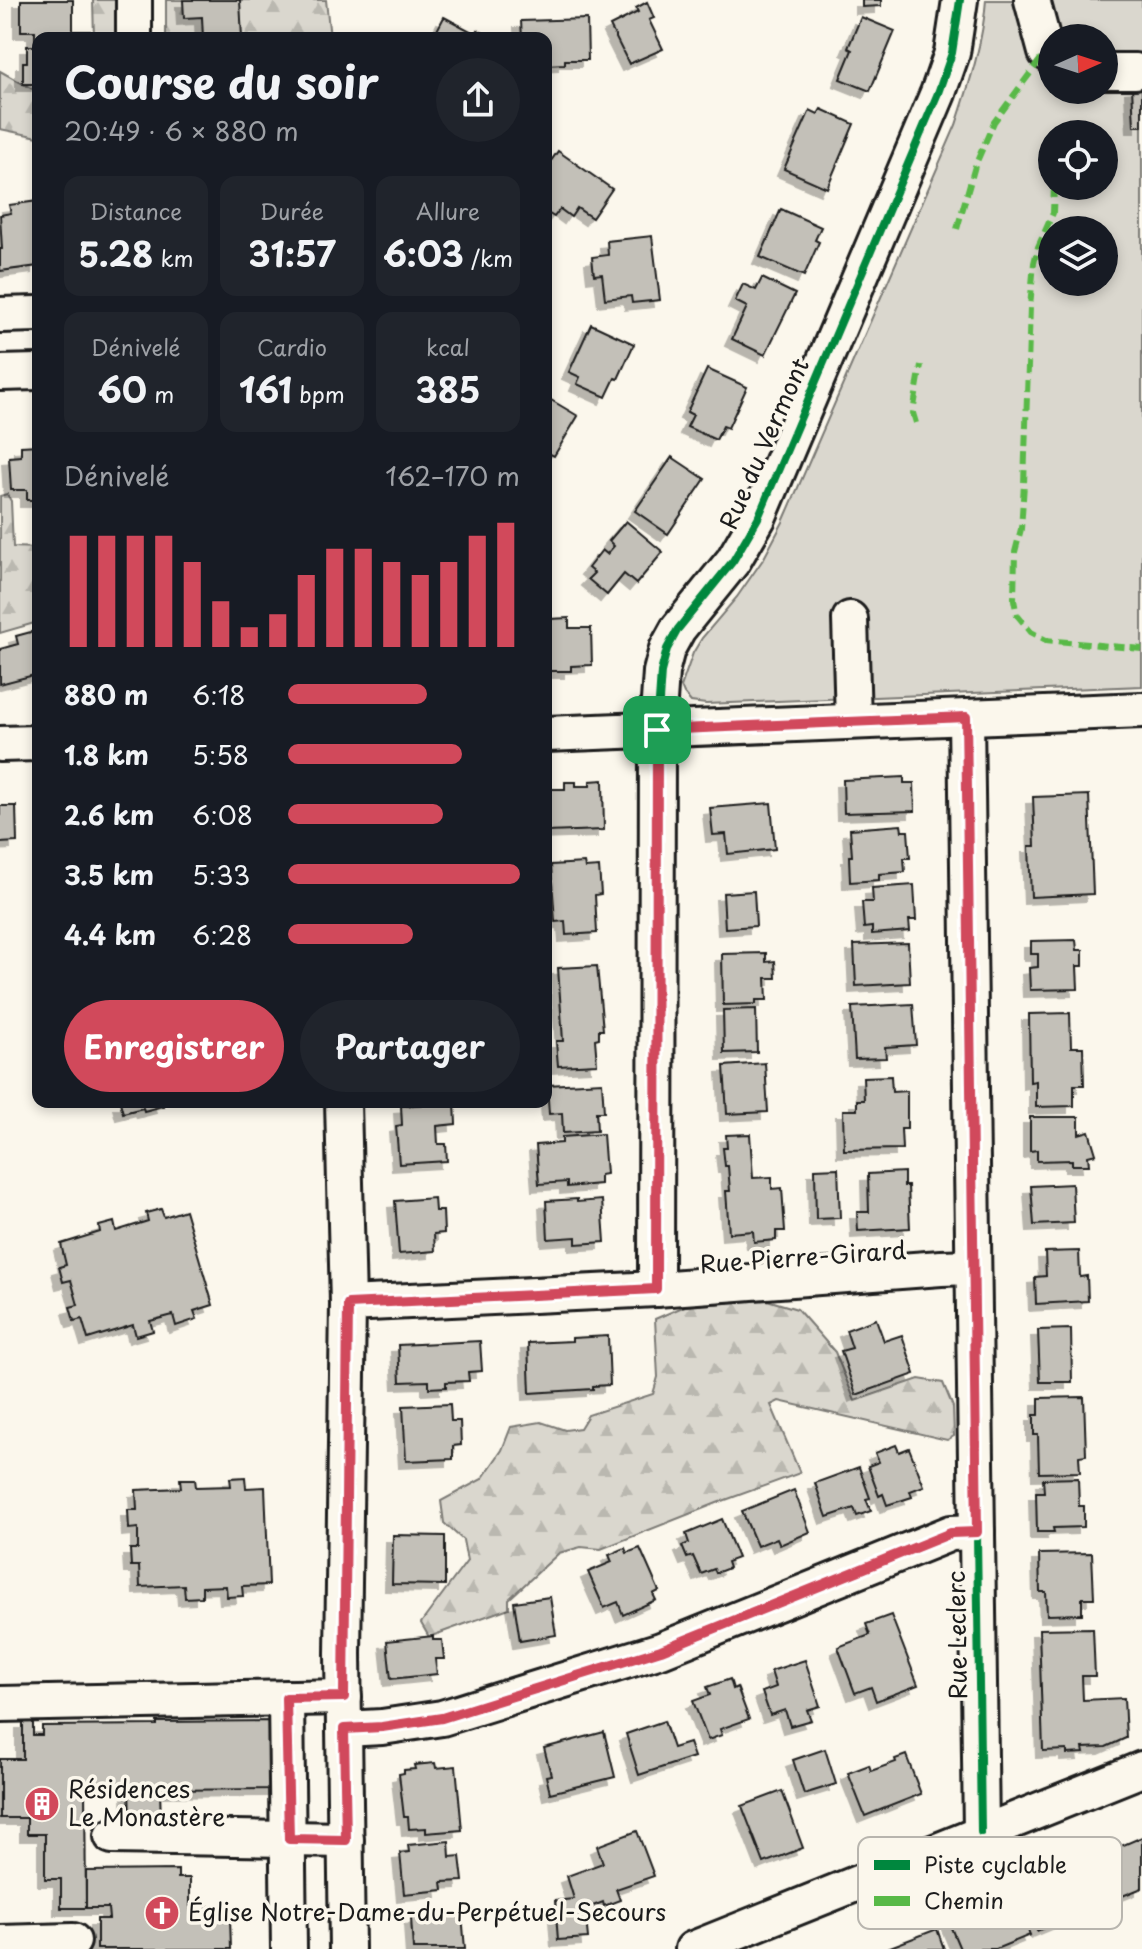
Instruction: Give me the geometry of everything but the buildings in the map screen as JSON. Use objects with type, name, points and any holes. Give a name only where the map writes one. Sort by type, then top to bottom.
[{"type":"street","points":[[134,0],[134,32]]},
{"type":"street","name":"Rue du Vermont","points":[[656,1289],[657,730],[661,672],[667,649],[684,621],[733,561],[758,518],[938,93],[952,53],[960,0]]},
{"type":"street","points":[[1032,0],[1038,24]]},
{"type":"street","points":[[0,315],[32,314]]},
{"type":"street","points":[[0,373],[32,372]]},
{"type":"street","points":[[850,619],[853,721]]},
{"type":"street","points":[[552,734],[1142,710]]},
{"type":"street","name":"Rue Leclerc","points":[[966,717],[981,1832]]},
{"type":"street","points":[[0,744],[32,743]]},
{"type":"street","points":[[343,1108],[348,1304],[344,1713],[347,1949]]},
{"type":"street","name":"Rue Pierre-Girard","points":[[348,1304],[656,1289],[973,1267]]},
{"type":"street","points":[[0,1704],[286,1698],[344,1713],[382,1727],[442,1718],[661,1650],[951,1533],[977,1532]]},
{"type":"street","points":[[286,1698],[289,1949]]},
{"type":"street","points":[[969,1837],[1142,1769]]},
{"type":"street","points":[[112,1836],[346,1840]]},
{"type":"street","points":[[693,1949],[858,1882]]},
{"type":"street","points":[[0,1943],[73,1941]]},
{"type":"green space","points":[[93,0],[120,0],[119,32],[94,32]]},
{"type":"green space","points":[[166,0],[326,0],[329,32],[166,32]]},
{"type":"green space","points":[[986,0],[1142,0],[1142,686],[706,704],[691,702],[681,687],[693,653],[764,558],[783,522],[956,125],[982,32]]},
{"type":"green space","points":[[0,71],[32,89],[32,136],[0,129]]},
{"type":"green space","points":[[7,494],[11,501],[13,547],[32,548],[32,624],[0,633],[0,496]]},
{"type":"green space","points":[[767,1300],[797,1309],[835,1352],[855,1401],[919,1379],[943,1383],[953,1407],[954,1436],[947,1440],[779,1401],[771,1405],[800,1473],[601,1549],[581,1547],[559,1553],[509,1599],[509,1608],[429,1637],[421,1623],[467,1561],[463,1540],[444,1523],[441,1501],[482,1479],[502,1450],[511,1427],[541,1422],[565,1430],[580,1428],[588,1415],[653,1394],[658,1377],[655,1319],[685,1306]]},
{"type":"marked path","points":[[957,229],[975,166],[994,122],[1038,63]]},
{"type":"marked path","points":[[1053,200],[1053,213],[1034,263],[1024,484],[1021,529],[1015,552],[1014,600],[1017,615],[1031,632],[1046,640],[1142,649]]},
{"type":"marked path","points":[[916,423],[913,413],[921,365]]},
{"type":"cycle path","points":[[656,1289],[657,730],[661,672],[667,649],[678,629],[733,561],[758,518],[938,93],[952,53],[960,0]]},
{"type":"cycle path","points":[[966,717],[981,1832]]},
{"type":"place","name":"Résidences Le Monastère","points":[[42,1804]]},
{"type":"place","name":"Église Notre-Dame-du-Perpétuel-Secours","points":[[162,1913]]},
{"type":"route","points":[[966,717],[977,1532],[951,1533],[661,1650],[442,1718],[344,1729],[346,1840],[289,1839],[286,1698],[344,1697],[348,1304],[656,1289],[657,730],[966,717]]}]
